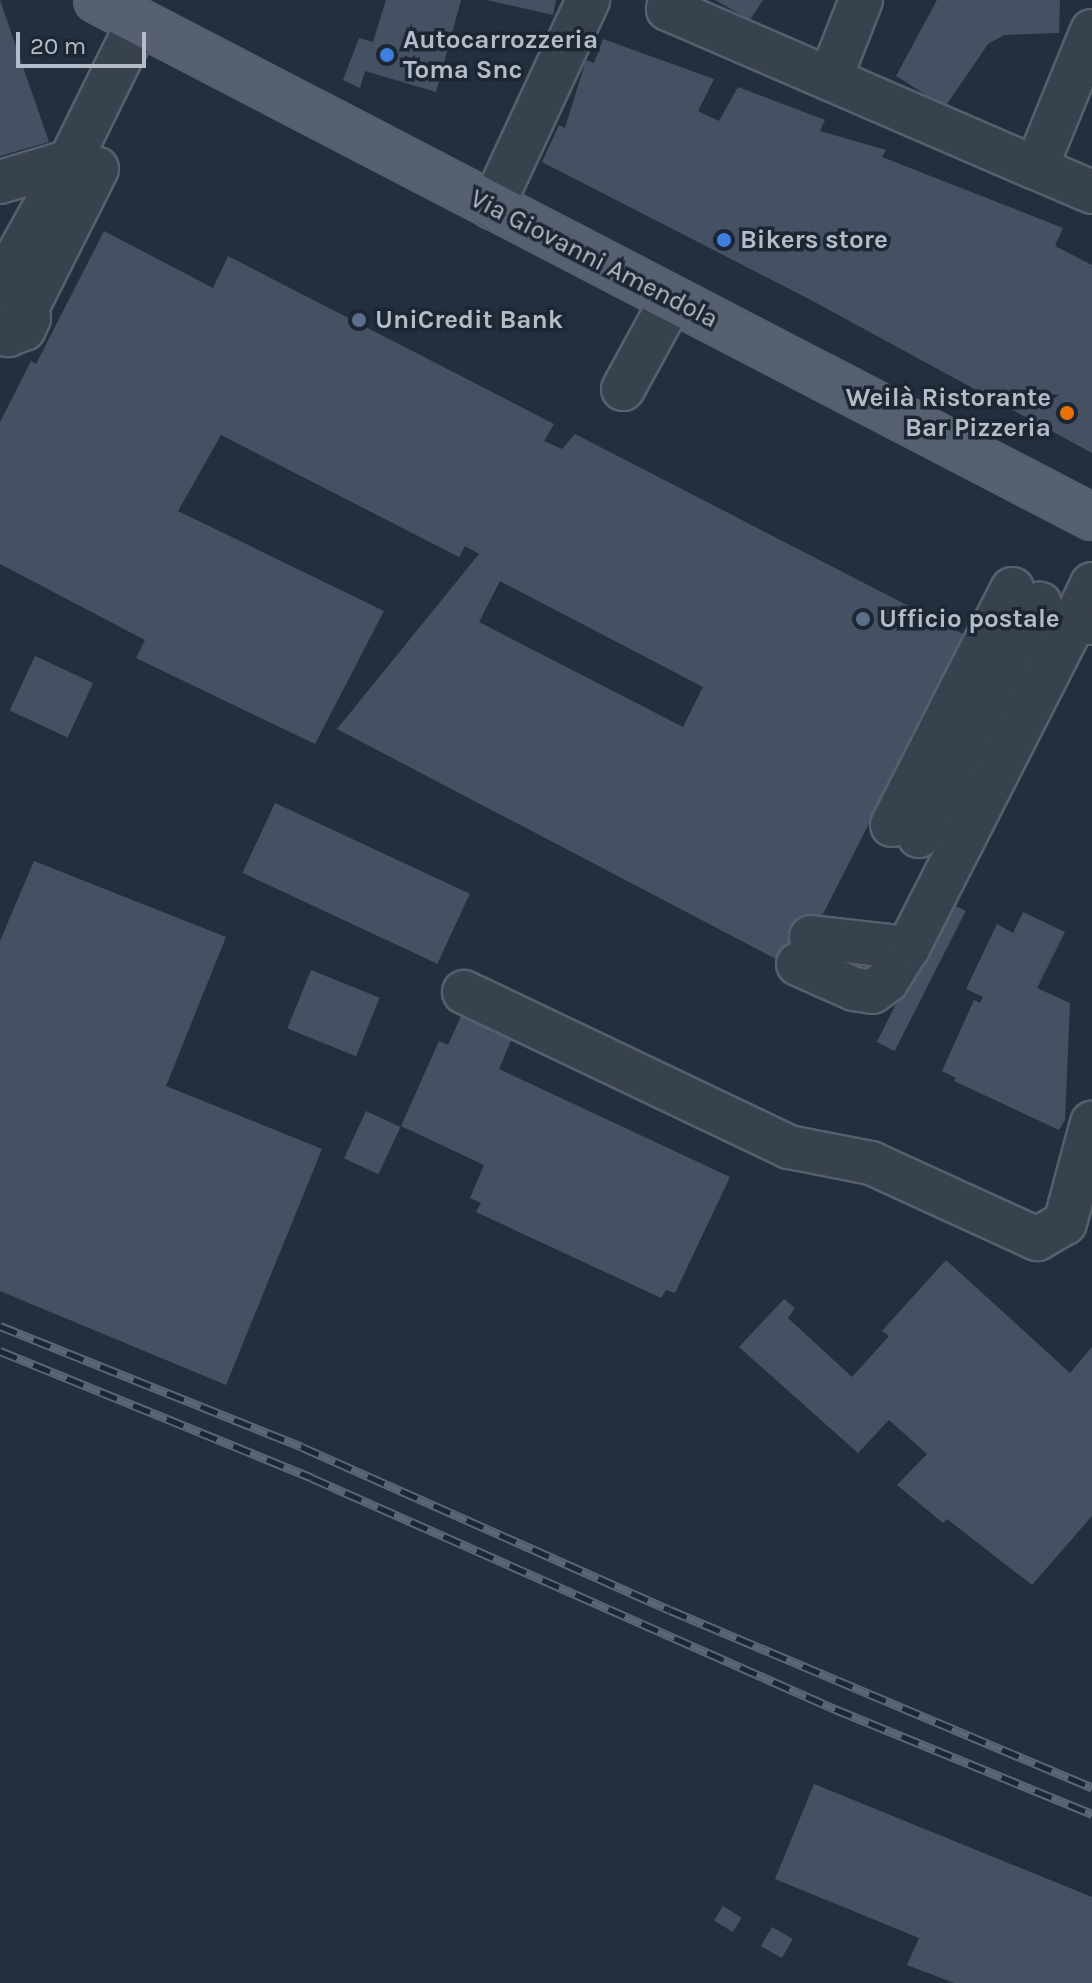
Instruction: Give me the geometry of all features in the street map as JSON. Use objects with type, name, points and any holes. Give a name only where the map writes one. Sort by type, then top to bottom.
[{"type":"main road","name":"Via Giovanni Amendola","points":[[97,0],[1092,517]]},
{"type":"street","points":[[492,207],[588,0]]},
{"type":"street","points":[[672,0],[668,9],[1092,192]]},
{"type":"street","points":[[830,79],[861,0]]},
{"type":"street","points":[[0,287],[67,168],[139,21]]},
{"type":"street","points":[[1036,168],[1092,31]]},
{"type":"street","points":[[0,328],[8,335],[24,329],[29,318],[27,308],[118,128]]},
{"type":"street","points":[[0,182],[67,168]]},
{"type":"street","points":[[623,389],[672,299]]},
{"type":"street","points":[[906,830],[1054,609],[1092,584]]},
{"type":"street","points":[[804,950],[908,948],[1054,609]]},
{"type":"street","points":[[464,992],[789,1147],[871,1163],[1037,1239],[1065,1223],[1092,1123]]},
{"type":"building","points":[[0,0],[49,142],[0,156]]},
{"type":"building","points":[[386,0],[461,0],[436,92],[365,71],[360,88],[343,80],[359,38],[373,42]]},
{"type":"building","points":[[487,0],[556,0],[553,15]]},
{"type":"building","points":[[715,0],[763,0],[750,20]]},
{"type":"building","points":[[937,0],[1060,0],[1059,33],[1004,35],[988,44],[945,107],[896,76]]},
{"type":"building","points":[[603,39],[714,79],[698,111],[719,121],[738,87],[825,120],[820,131],[886,150],[882,157],[1063,228],[1055,246],[1092,265],[1092,453],[809,299],[542,162],[559,125],[565,128],[586,60],[594,63]]},
{"type":"building","points":[[104,231],[213,288],[228,256],[554,424],[544,441],[562,449],[575,434],[965,635],[795,969],[337,729],[479,554],[465,546],[459,557],[221,435],[178,511],[384,611],[315,744],[136,658],[145,640],[0,564],[0,422],[31,361],[36,364]],"holes":[[[500,581],[703,687],[683,727],[479,622]]]},
{"type":"building","points":[[35,656],[93,683],[68,737],[10,710]]},
{"type":"building","points":[[275,803],[470,894],[437,964],[242,873]]},
{"type":"building","points":[[34,861],[226,937],[166,1086],[322,1149],[226,1385],[0,1291],[0,941]]},
{"type":"building","points":[[948,902],[966,911],[895,1051],[877,1042]]},
{"type":"building","points":[[1023,912],[1065,932],[1037,988],[1070,1003],[1065,1120],[1059,1130],[954,1081],[956,1078],[942,1071],[974,1000],[980,1003],[983,997],[966,989],[997,924],[1013,933]]},
{"type":"building","points":[[311,970],[380,998],[356,1056],[287,1028]]},
{"type":"building","points":[[463,1012],[513,1036],[499,1069],[730,1177],[675,1293],[666,1290],[661,1298],[476,1212],[481,1203],[470,1198],[484,1165],[401,1126],[439,1041],[448,1045]]},
{"type":"building","points":[[366,1111],[400,1127],[378,1174],[344,1158]]},
{"type":"building","points":[[946,1260],[1070,1373],[1092,1347],[1092,1516],[1032,1585],[947,1519],[943,1523],[897,1485],[927,1454],[889,1420],[858,1453],[739,1347],[784,1299],[795,1308],[788,1318],[852,1377],[889,1336],[882,1331]]},
{"type":"building","points":[[814,1784],[1092,1897],[1092,1983],[954,1983],[907,1965],[919,1938],[775,1879]]},
{"type":"building","points":[[723,1906],[742,1918],[733,1932],[714,1920]]},
{"type":"building","points":[[772,1927],[793,1939],[782,1958],[761,1946]]},
{"type":"railway","points":[[0,1326],[302,1447],[670,1610],[1092,1787]]},
{"type":"railway","points":[[0,1351],[312,1478],[835,1709],[1092,1814]]},
{"type":"place","name":"Autocarrozzeria Toma Snc","points":[[387,55]]},
{"type":"place","name":"Bikers store","points":[[724,240]]},
{"type":"place","name":"UniCredit Bank","points":[[359,320]]},
{"type":"place","name":"Weilà Ristorante Bar Pizzeria","points":[[1067,413]]},
{"type":"place","name":"Ufficio postale","points":[[863,619]]}]
